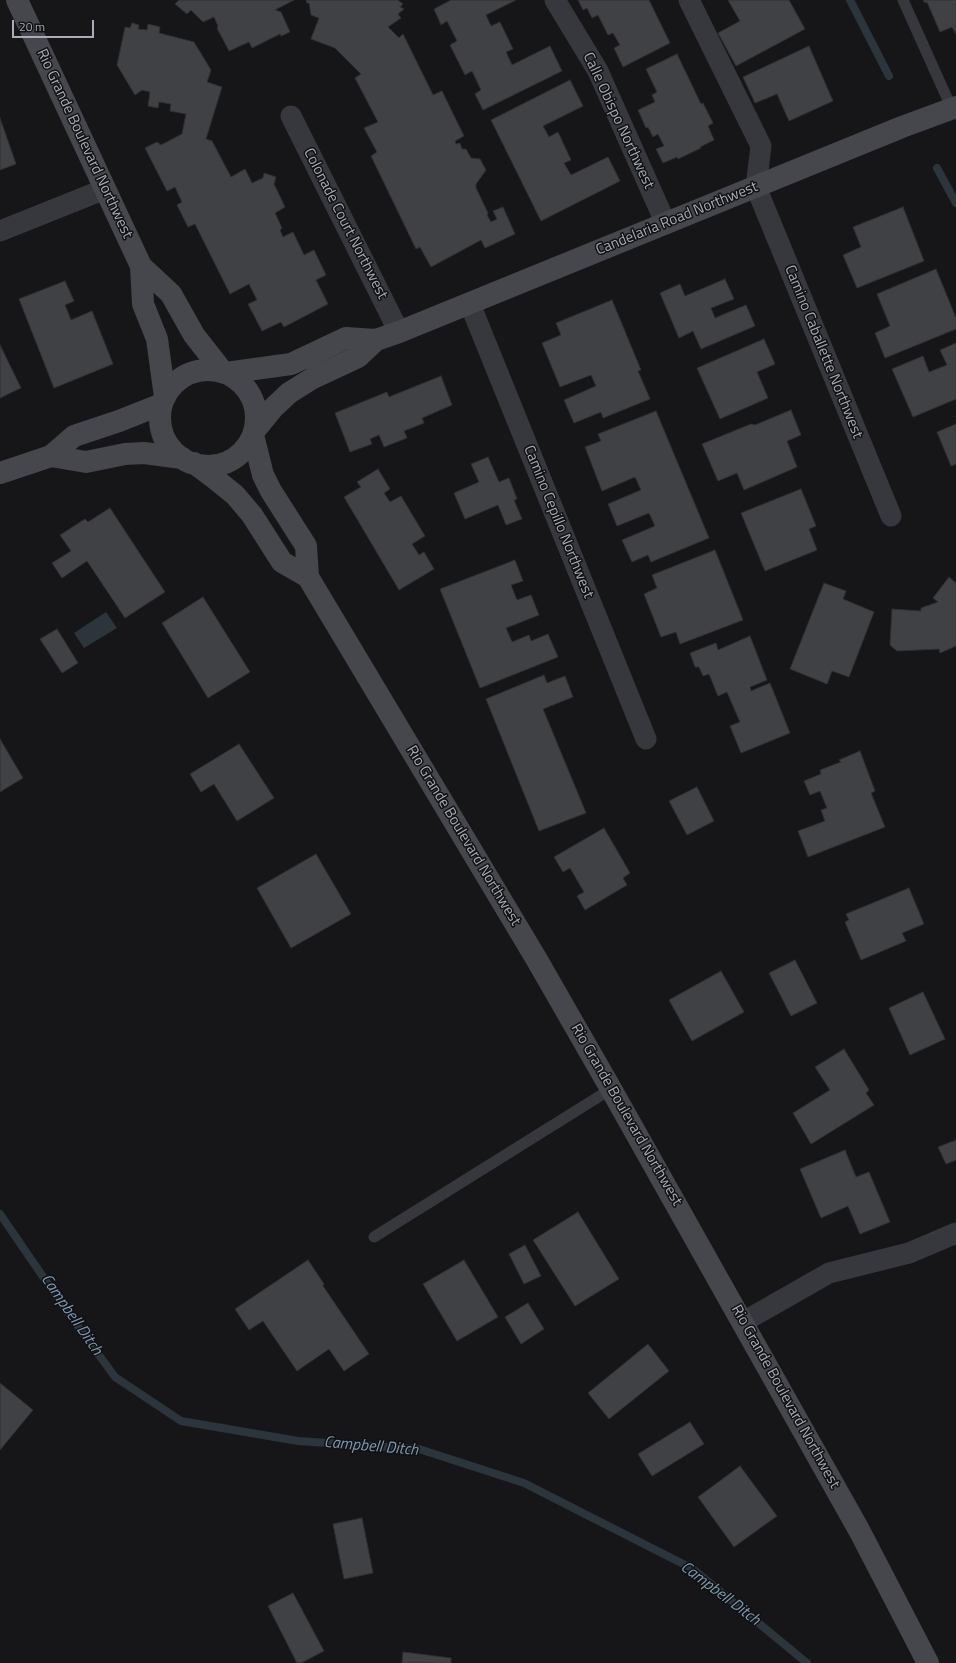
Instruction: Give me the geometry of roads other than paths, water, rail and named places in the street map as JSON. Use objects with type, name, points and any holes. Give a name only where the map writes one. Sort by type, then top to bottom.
[{"type":"main road","name":"Rio Grande Boulevard Northwest","points":[[17,0],[141,266]]},
{"type":"main road","name":"Candelaria Road Northwest","points":[[376,340],[470,304],[954,108]]},
{"type":"main road","points":[[141,266],[171,294],[194,336],[225,373]]},
{"type":"main road","points":[[141,266],[143,304],[157,339],[164,401]]},
{"type":"main road","points":[[225,373],[291,364],[346,338],[376,340]]},
{"type":"main road","points":[[51,456],[86,462],[125,454],[144,453],[208,466],[222,463],[235,457],[246,447],[254,433],[273,408],[289,394],[313,378],[358,357],[376,340]]},
{"type":"main road","points":[[209,370],[225,373],[238,380],[248,390],[254,403],[256,416],[254,433],[264,475],[272,491],[306,546],[308,577],[282,562],[252,515],[235,496],[214,478],[172,450],[165,440],[160,416],[164,401],[173,386],[183,377],[196,371],[209,370]]},
{"type":"main road","points":[[0,473],[51,456],[74,436],[120,421],[164,401]]},
{"type":"main road","name":"Rio Grande Boulevard Northwest","points":[[308,577],[537,960],[611,1089],[860,1530],[928,1663]]},
{"type":"street","name":"Calle Obispo Northwest","points":[[555,0],[598,71],[666,224]]},
{"type":"street","points":[[689,0],[761,146],[756,187]]},
{"type":"street","name":"Colonade Court Northwest","points":[[291,116],[399,332]]},
{"type":"street","name":"Camino Caballette Northwest","points":[[756,187],[891,516]]},
{"type":"street","points":[[0,231],[105,189]]},
{"type":"street","name":"Camino Cepillo Northwest","points":[[470,304],[646,739]]},
{"type":"street","points":[[743,1322],[829,1273],[909,1253],[956,1233]]},
{"type":"lane","points":[[903,0],[954,108]]},
{"type":"lane","points":[[374,1237],[611,1089]]},
{"type":"waterway","points":[[850,0],[889,76]]},
{"type":"waterway","points":[[937,168],[956,203]]},
{"type":"waterway","name":"Campbell Ditch","points":[[0,1214],[61,1303],[115,1377],[181,1421],[298,1441],[419,1449],[524,1483],[693,1569],[807,1663]]}]
